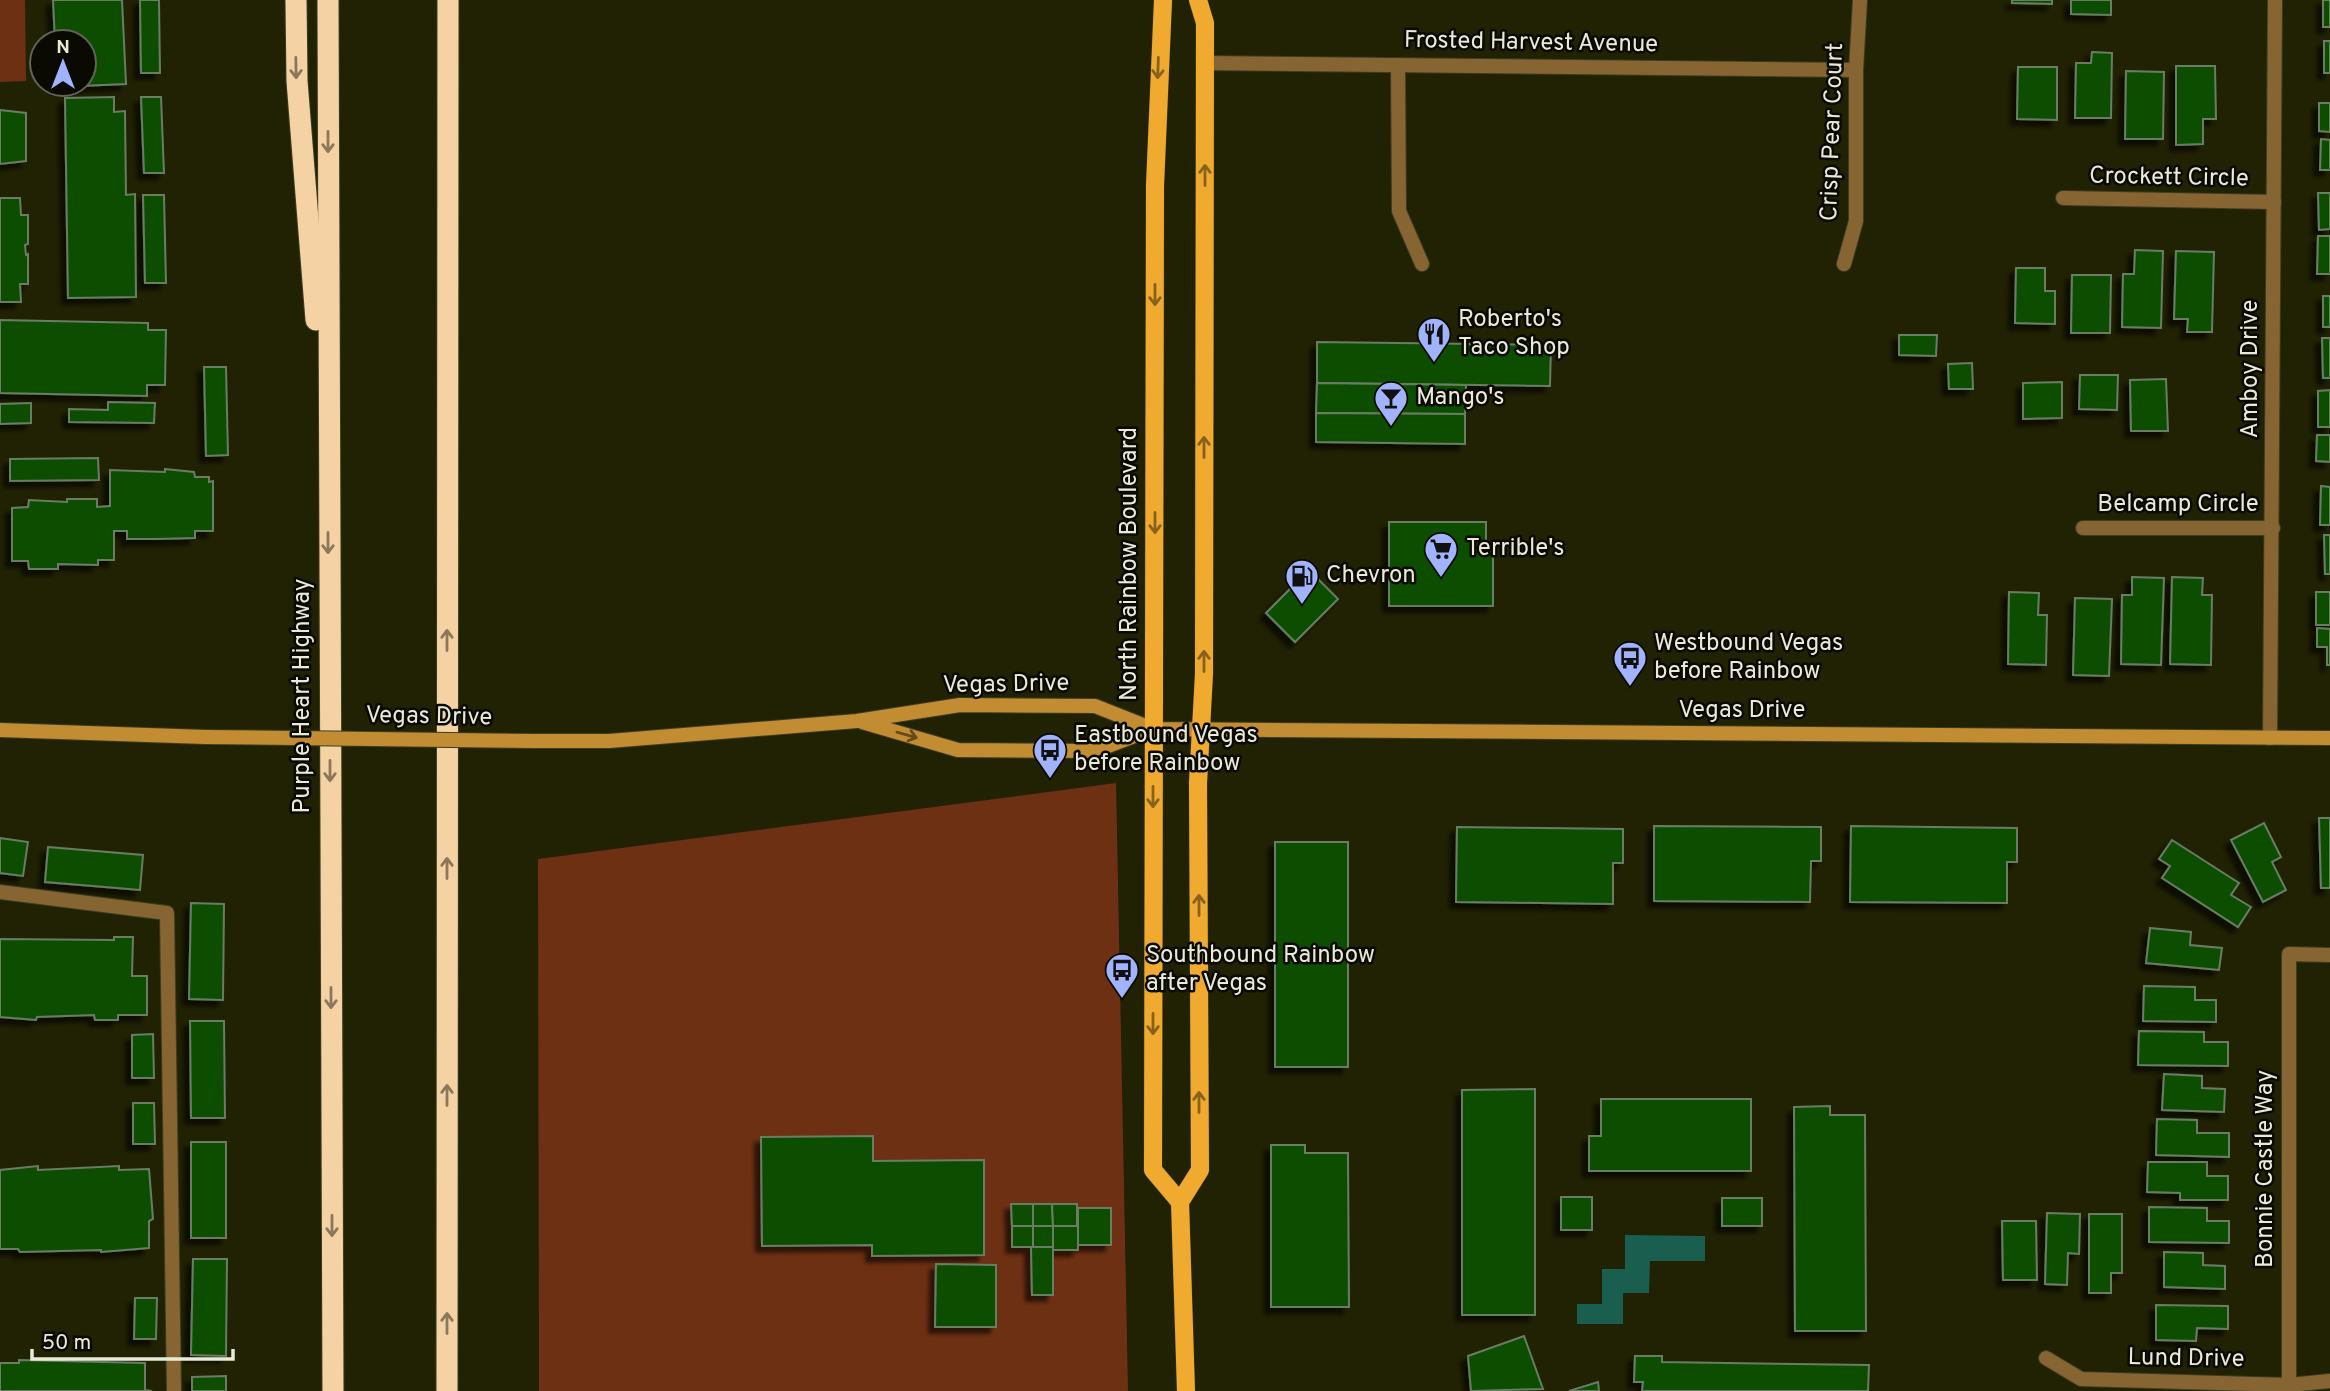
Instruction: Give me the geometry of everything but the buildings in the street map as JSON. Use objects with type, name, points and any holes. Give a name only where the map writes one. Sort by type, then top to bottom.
[{"type":"highway","points":[[296,0],[297,81],[328,475]]},
{"type":"highway","name":"Purple Heart Highway","points":[[328,0],[333,1391]]},
{"type":"highway","points":[[447,1391],[448,0]]},
{"type":"main road","name":"North Rainbow Boulevard","points":[[1163,0],[1160,11],[1155,186],[1153,1170],[1180,1202]]},
{"type":"main road","points":[[1186,1391],[1180,1202],[1200,1170],[1198,783],[1204,674],[1205,23],[1198,0]]},
{"type":"main road","name":"Vegas Drive","points":[[0,730],[206,737],[609,741],[857,721],[960,705],[1095,706],[1153,729]]},
{"type":"main road","name":"Vegas Drive","points":[[857,721],[958,750],[1096,751],[1153,729],[2330,738]]},
{"type":"street","name":"Crisp Pear Court","points":[[1844,264],[1856,221],[1856,70],[1860,0]]},
{"type":"street","name":"Amboy Drive","points":[[2270,738],[2275,0]]},
{"type":"street","name":"Frosted Harvest Avenue","points":[[1205,63],[1856,70]]},
{"type":"street","points":[[1398,65],[1399,211],[1422,264]]},
{"type":"street","name":"Crockett Circle","points":[[2063,198],[2274,202]]},
{"type":"street","name":"Belcamp Circle","points":[[2083,528],[2273,528]]},
{"type":"street","points":[[0,892],[167,913],[174,1391]]},
{"type":"street","name":"Bonnie Castle Way","points":[[2289,1385],[2288,954],[2330,955]]},
{"type":"street","name":"Lund Drive","points":[[2046,1358],[2081,1379],[2289,1385],[2330,1381]]},
{"type":"shaded area","points":[[0,0],[25,0],[26,81],[0,82]]},
{"type":"shaded area","points":[[1116,783],[1128,1391],[539,1391],[538,859]]},
{"type":"water","points":[[1625,1235],[1705,1236],[1705,1261],[1650,1261],[1649,1293],[1623,1293],[1623,1324],[1577,1324],[1577,1304],[1602,1304],[1602,1269],[1625,1269]]},
{"type":"place","name":"Roberto's Taco Shop","points":[[1434,364]]},
{"type":"place","name":"Mango's","points":[[1391,428]]},
{"type":"place","name":"Terrible's","points":[[1441,579]]},
{"type":"place","name":"Chevron","points":[[1302,606]]},
{"type":"place","name":"Westbound Vegas before Rainbow","points":[[1630,688]]},
{"type":"place","name":"Eastbound Vegas before Rainbow","points":[[1050,780]]},
{"type":"place","name":"Southbound Rainbow after Vegas","points":[[1122,1000]]}]
